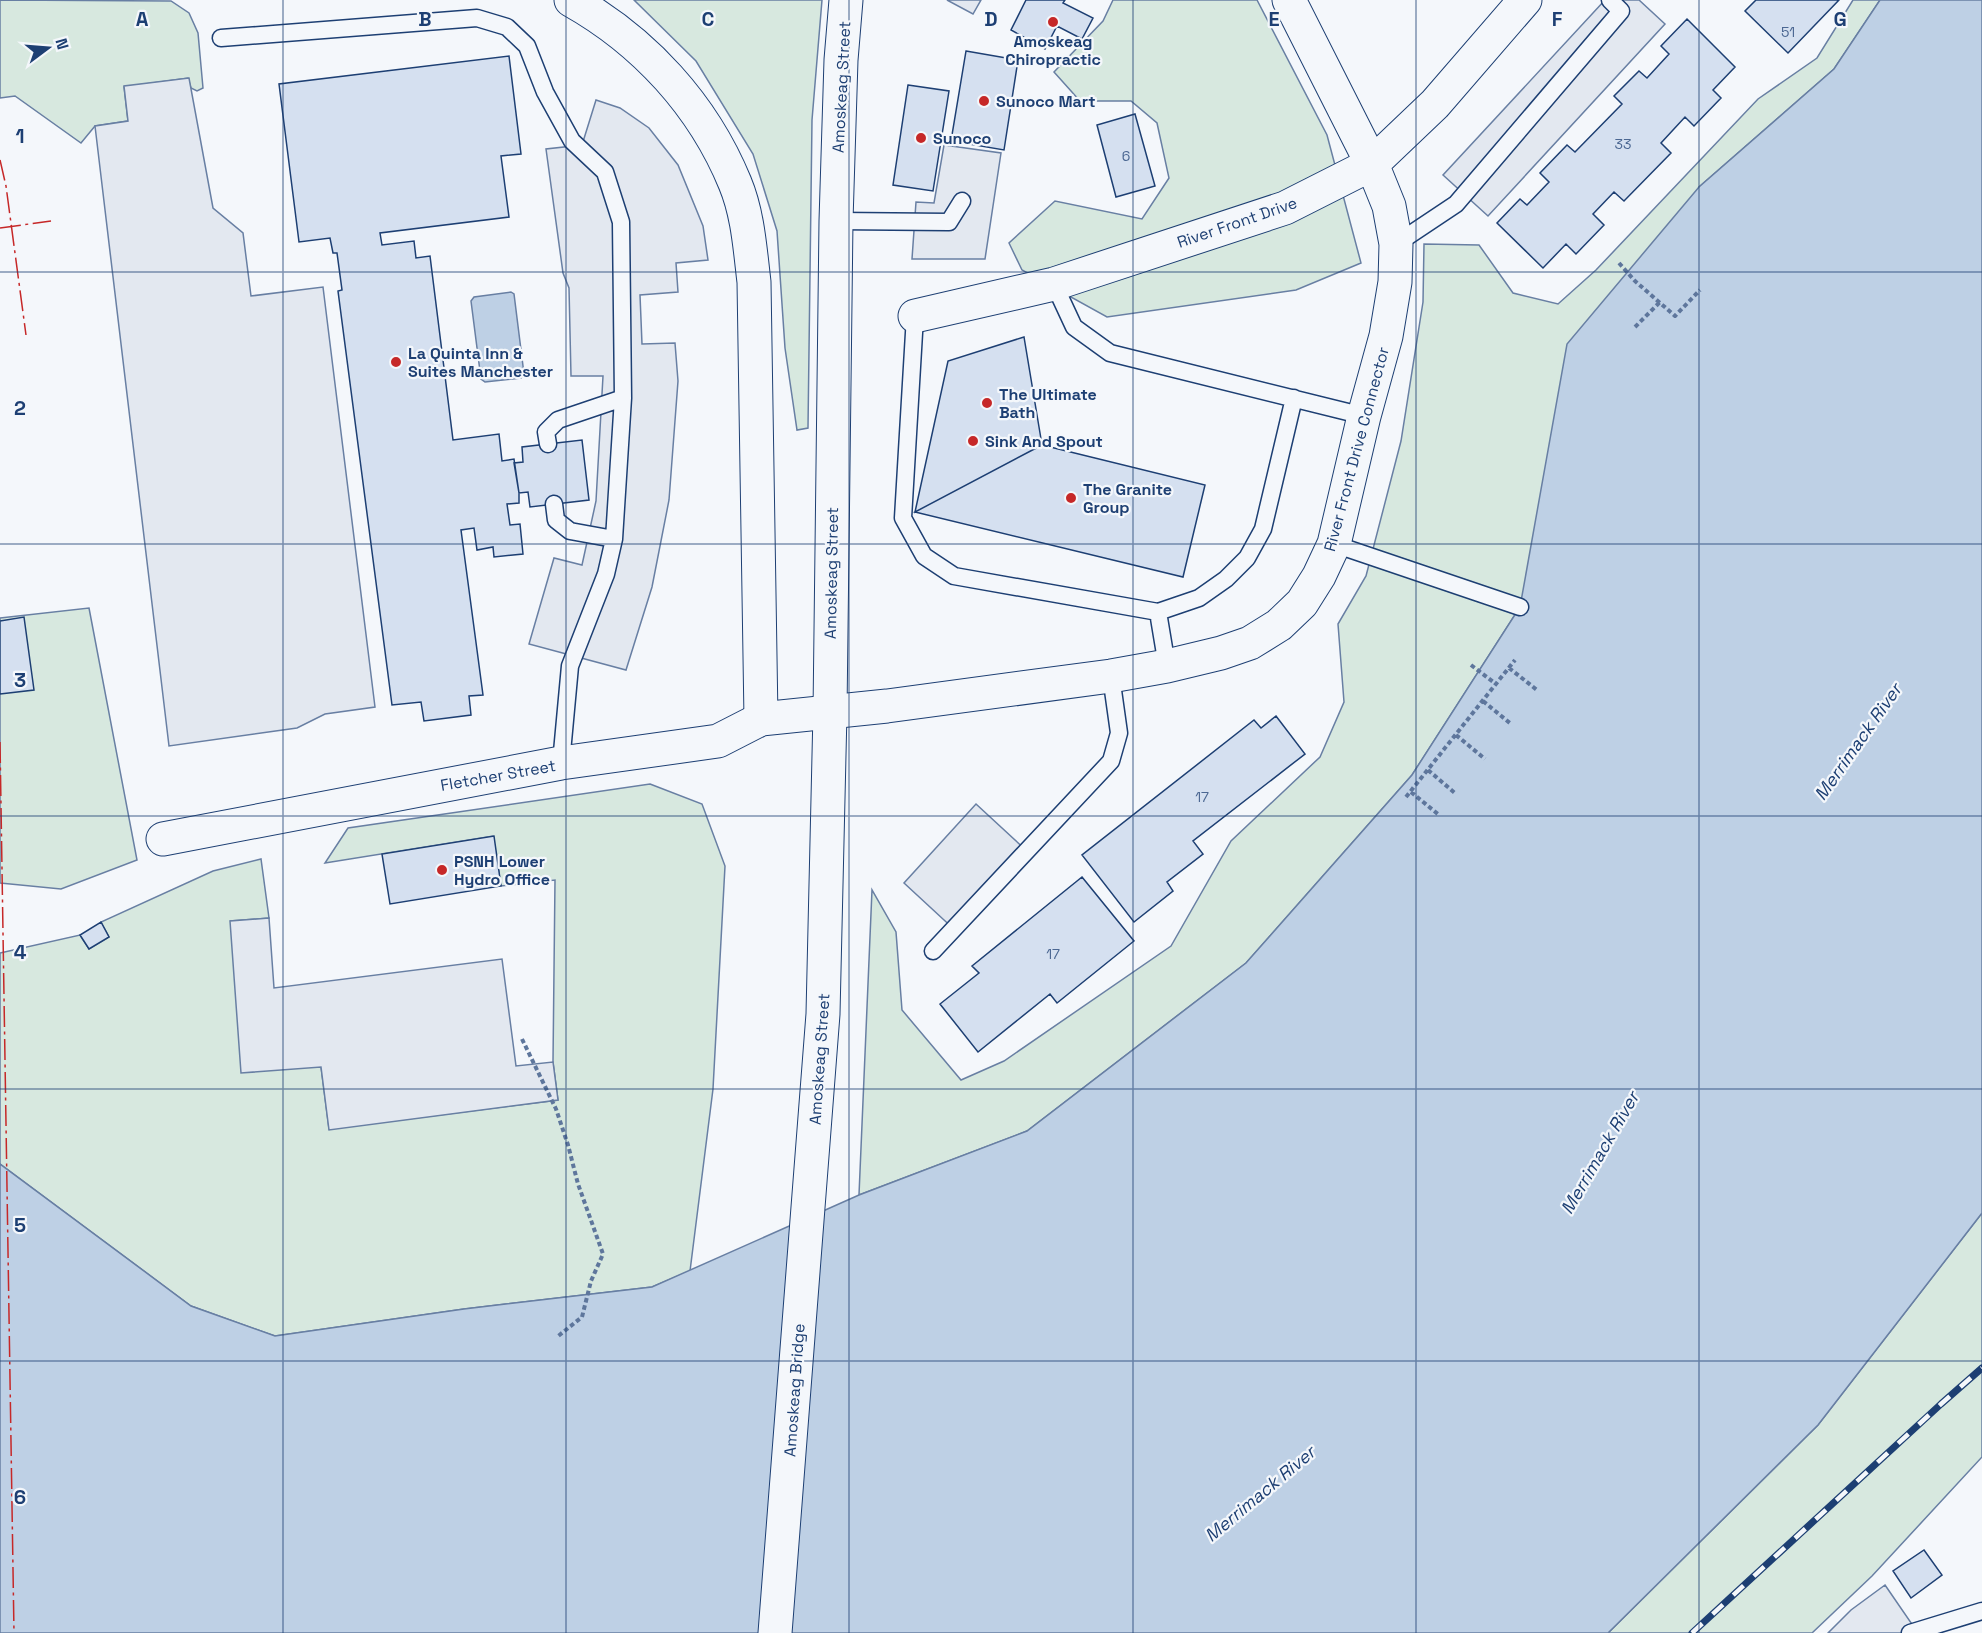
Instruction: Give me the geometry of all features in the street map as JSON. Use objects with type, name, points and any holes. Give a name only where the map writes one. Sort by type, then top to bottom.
[{"type":"street","points":[[571,0],[600,17],[653,60],[685,95],[715,141],[736,185],[749,234],[754,282],[760,719]]},
{"type":"street","name":"Amoskeag Street","points":[[813,1146],[823,1014],[830,712],[836,221],[841,60],[846,0]]},
{"type":"street","name":"River Front Drive Connector","points":[[830,712],[1111,676],[1167,666],[1221,653],[1250,643],[1279,625],[1302,603],[1319,576],[1334,544],[1364,416],[1386,336],[1395,282],[1395,244],[1389,206],[1372,164],[1289,0]]},
{"type":"street","name":"River Front Drive","points":[[915,316],[1054,284],[1285,208],[1372,164],[1435,104],[1525,0]]},
{"type":"street","name":"Fletcher Street","points":[[164,838],[561,764],[718,741],[760,719],[830,712]]},
{"type":"street","name":"Amoskeag Bridge","points":[[775,1633],[813,1146]]},
{"type":"lane","points":[[1395,244],[1455,204],[1463,195],[1621,11],[1610,0]]},
{"type":"lane","points":[[221,38],[477,18],[507,27],[527,46],[545,92],[572,141],[605,172],[621,222],[623,398],[614,539],[606,574],[570,666],[561,764]]},
{"type":"lane","points":[[836,221],[949,222],[962,201]]},
{"type":"lane","points":[[1054,284],[1074,327],[1110,353],[1364,416]]},
{"type":"lane","points":[[915,316],[903,518],[924,556],[954,576],[1158,612],[1199,598],[1226,579],[1247,558],[1263,529],[1294,398]]},
{"type":"lane","points":[[548,444],[546,432],[558,420],[623,398]]},
{"type":"lane","points":[[555,504],[556,520],[570,531],[614,539]]},
{"type":"lane","points":[[1334,544],[1520,607]]},
{"type":"lane","points":[[1158,612],[1167,666]]},
{"type":"lane","points":[[933,951],[1111,761],[1119,733],[1111,676]]},
{"type":"lane","points":[[1910,1633],[1982,1611]]},
{"type":"path","points":[[1619,263],[1635,281],[1675,316],[1700,290]]},
{"type":"path","points":[[1635,327],[1660,302]]},
{"type":"path","points":[[1407,797],[1515,660]]},
{"type":"path","points":[[1471,665],[1496,684]]},
{"type":"path","points":[[1509,668],[1537,690]]},
{"type":"path","points":[[1483,701],[1511,724]]},
{"type":"path","points":[[1456,735],[1485,759]]},
{"type":"path","points":[[1428,770],[1456,794]]},
{"type":"path","points":[[1411,792],[1439,815]]},
{"type":"path","points":[[522,1039],[556,1109],[578,1184],[603,1254],[591,1281],[582,1317],[557,1337]]},
{"type":"shaded area","points":[[0,0],[171,1],[189,13],[198,33],[203,88],[197,91],[191,88],[188,78],[124,87],[128,121],[95,126],[81,143],[15,96],[0,98]]},
{"type":"shaded area","points":[[634,0],[822,0],[812,120],[808,428],[797,430],[785,348],[777,231],[753,154],[696,61]]},
{"type":"shaded area","points":[[947,0],[981,0],[973,14]]},
{"type":"shaded area","points":[[1113,0],[1257,0],[1327,135],[1361,263],[1296,290],[1107,317],[1022,270],[1009,243],[1055,201],[1142,219],[1169,178],[1157,123],[1131,101],[1080,101],[1054,72],[1103,21]]},
{"type":"shaded area","points":[[1605,0],[1639,0],[1665,24],[1488,216],[1443,175]]},
{"type":"shaded area","points":[[1853,0],[1880,0],[1834,69],[1699,187],[1520,607],[1412,775],[1246,963],[1027,1131],[859,1195],[872,890],[896,932],[902,1010],[961,1080],[1004,1061],[1171,946],[1231,841],[1320,757],[1344,702],[1338,624],[1366,576],[1401,441],[1423,302],[1424,244],[1479,245],[1513,293],[1558,304],[1596,270],[1758,99],[1817,58]]},
{"type":"shaded area","points":[[189,78],[213,208],[243,233],[251,296],[323,287],[375,707],[325,714],[297,728],[169,746],[95,126],[128,121],[124,86]]},
{"type":"shaded area","points":[[596,100],[620,108],[649,128],[678,165],[703,226],[708,260],[676,263],[678,292],[640,295],[642,344],[675,343],[678,381],[669,500],[652,587],[626,670],[529,644],[554,558],[582,565],[596,501],[603,376],[571,376],[569,288],[563,273],[546,149],[582,145]]},
{"type":"shaded area","points":[[944,145],[1001,153],[985,259],[912,259],[916,202],[934,203]]},
{"type":"shaded area","points":[[89,608],[137,860],[61,889],[0,883],[0,618]]},
{"type":"shaded area","points":[[650,784],[702,804],[725,866],[713,1089],[690,1271],[652,1287],[464,1309],[275,1336],[191,1306],[0,1164],[0,953],[80,935],[89,949],[109,937],[101,922],[213,871],[261,859],[269,918],[231,921],[321,1067],[329,1129],[558,1100],[553,1062],[555,880],[501,886],[493,836],[325,863],[348,828]]},
{"type":"shaded area","points":[[976,804],[1029,853],[957,932],[904,883]]},
{"type":"shaded area","points":[[269,918],[274,988],[502,959],[516,1066],[553,1062],[558,1100],[329,1130],[321,1067],[241,1073],[230,921]]},
{"type":"shaded area","points":[[1982,1213],[1982,1457],[1872,1576],[1812,1633],[1608,1633],[1818,1425]]},
{"type":"shaded area","points":[[1885,1585],[1918,1633],[1828,1633],[1851,1610]]},
{"type":"water","name":"Merrimack River","points":[[1880,0],[1982,0],[1982,1213],[1818,1425],[1608,1633],[0,1633],[0,1164],[191,1306],[275,1336],[464,1309],[652,1287],[859,1195],[1027,1131],[1246,963],[1412,775],[1520,607],[1567,344],[1699,187],[1834,69]]},
{"type":"water","points":[[511,292],[514,294],[524,374],[521,378],[485,382],[481,379],[471,301],[474,297]]},
{"type":"building","name":"Amoskeag Chiropractic","points":[[1026,0],[1065,0],[1063,3],[1093,18],[1082,39],[1057,26],[1045,49],[1011,30]]},
{"type":"building","points":[[1756,0],[1839,0],[1788,53],[1745,11]]},
{"type":"building","points":[[1687,19],[1735,67],[1713,90],[1721,98],[1694,126],[1685,117],[1661,143],[1671,153],[1624,201],[1614,192],[1593,214],[1604,225],[1576,254],[1566,244],[1543,268],[1497,223],[1520,199],[1527,205],[1549,182],[1540,173],[1567,145],[1575,152],[1622,104],[1614,96],[1639,71],[1647,78],[1669,54],[1661,46]]},
{"type":"building","name":"Sunoco Mart","points":[[966,51],[1018,60],[1004,150],[951,141]]},
{"type":"building","name":"La Quinta Inn & Suites Manchester","points":[[509,56],[521,154],[501,156],[509,217],[380,233],[382,245],[414,241],[416,258],[430,256],[453,440],[499,434],[502,461],[514,459],[519,493],[519,503],[507,504],[510,525],[520,524],[523,554],[494,557],[493,547],[477,550],[474,528],[461,530],[483,695],[469,696],[471,715],[424,721],[421,702],[392,705],[338,291],[342,290],[337,253],[333,253],[330,238],[299,242],[279,84]]},
{"type":"building","name":"Sunoco","points":[[908,85],[949,91],[933,191],[893,185]]},
{"type":"building","points":[[1135,114],[1155,186],[1116,197],[1097,125]]},
{"type":"building","name":"The Ultimate Bath","points":[[1024,337],[1042,445],[915,512],[948,361]]},
{"type":"building","points":[[582,440],[589,500],[530,507],[528,492],[519,493],[514,463],[523,462],[522,447]]},
{"type":"building","name":"The Granite Group","points":[[1042,445],[1205,485],[1183,577],[915,512]]},
{"type":"building","points":[[24,617],[34,690],[0,694],[0,621]]},
{"type":"building","points":[[1276,716],[1305,754],[1193,841],[1203,854],[1167,882],[1173,891],[1134,922],[1082,855],[1254,720],[1261,728]]},
{"type":"building","name":"PSNH Lower Hydro Office","points":[[494,836],[501,886],[390,904],[382,854]]},
{"type":"building","points":[[1082,877],[1134,941],[1057,1003],[1050,994],[978,1052],[940,1004],[979,973],[972,966]]},
{"type":"building","points":[[101,922],[109,937],[89,949],[80,935]]},
{"type":"building","points":[[1924,1550],[1942,1575],[1911,1598],[1893,1571]]},
{"type":"railway","points":[[1692,1633],[1982,1368]]},
{"type":"power","points":[[0,160],[6,186],[26,335]]},
{"type":"power","points":[[0,228],[51,221]]},
{"type":"power","points":[[0,742],[14,1633]]},
{"type":"place","name":"Amoskeag Chiropractic","points":[[1053,22]]},
{"type":"place","name":"Sunoco Mart","points":[[984,101]]},
{"type":"place","name":"Sunoco","points":[[921,138]]},
{"type":"place","name":"La Quinta Inn & Suites Manchester","points":[[396,362]]},
{"type":"place","name":"The Ultimate Bath","points":[[987,403]]},
{"type":"place","name":"Sink And Spout","points":[[973,441]]},
{"type":"place","name":"The Granite Group","points":[[1071,498]]},
{"type":"place","name":"PSNH Lower Hydro Office","points":[[442,870]]}]
